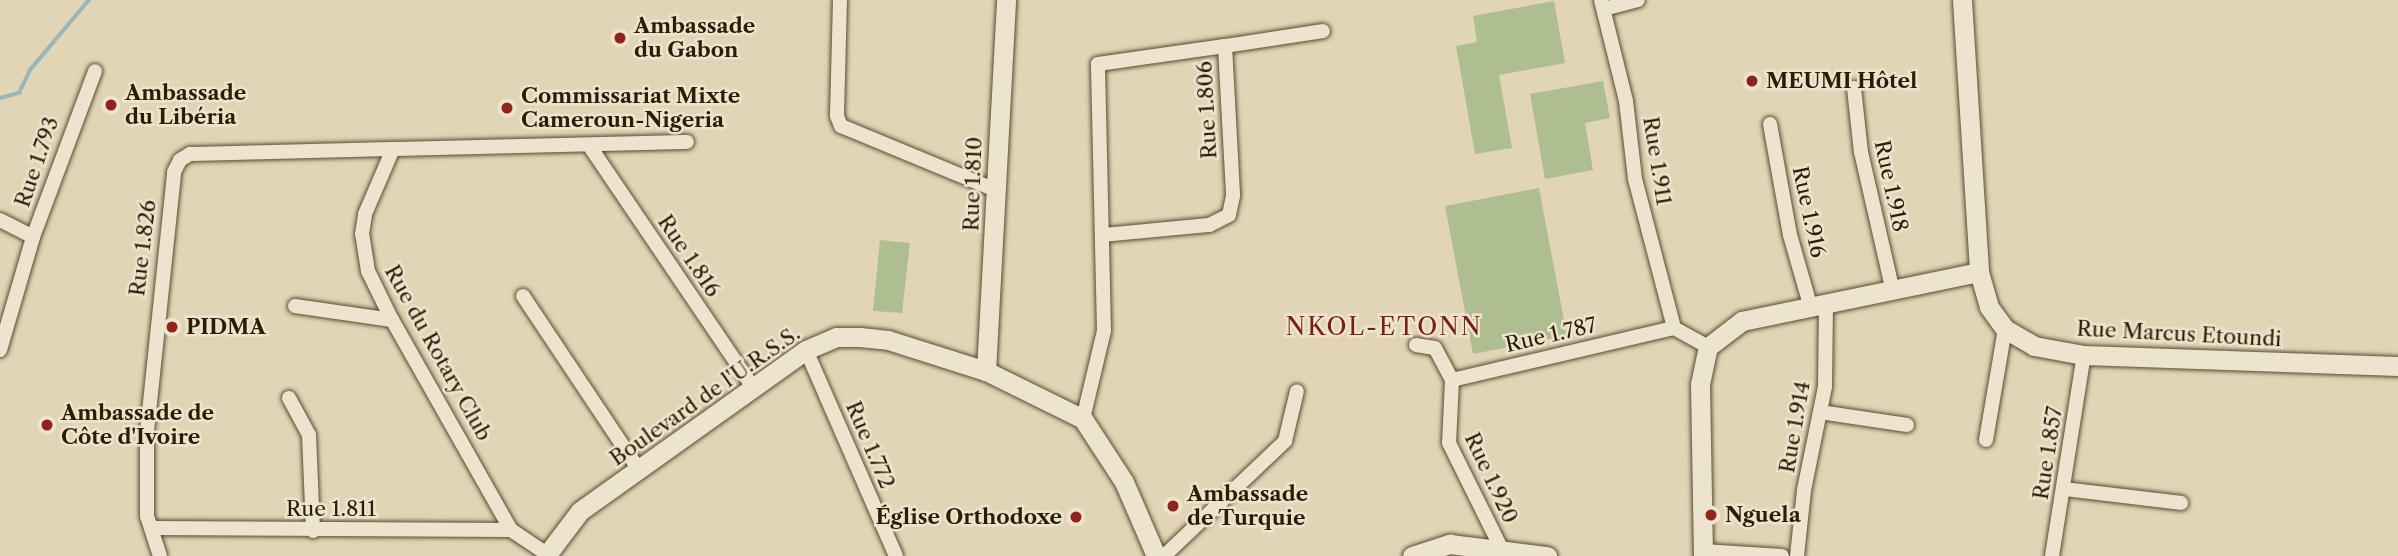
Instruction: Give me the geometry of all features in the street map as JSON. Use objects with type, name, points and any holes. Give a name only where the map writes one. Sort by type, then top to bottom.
[{"type":"street","points":[[840,0],[837,116],[841,126],[993,189]]},
{"type":"street","name":"Rue 1.810","points":[[986,371],[993,189],[1006,0]]},
{"type":"street","points":[[1602,5],[1638,0]]},
{"type":"street","name":"Rue Marcus Etoundi","points":[[1962,0],[1979,272],[1989,307],[2006,329],[2034,346],[2084,355],[2398,366]]},
{"type":"street","name":"Rue 1.911","points":[[1602,5],[1626,101],[1635,180],[1674,328]]},
{"type":"street","points":[[1225,46],[1322,31]]},
{"type":"street","name":"Rue 1.806","points":[[1083,419],[1104,331],[1098,64],[1225,46],[1233,196],[1228,215],[1209,225],[1103,235]]},
{"type":"street","name":"Rue 1.793","points":[[0,350],[33,237],[95,71]]},
{"type":"street","name":"Rue 1.918","points":[[1853,88],[1861,152],[1894,292]]},
{"type":"street","name":"Rue 1.916","points":[[1770,124],[1790,234],[1819,307]]},
{"type":"street","points":[[393,149],[591,148],[687,142]]},
{"type":"street","name":"Rue 1.816","points":[[591,148],[753,387]]},
{"type":"street","name":"Rue du Rotary Club","points":[[393,149],[376,182],[362,234],[368,271],[392,320],[511,530],[547,555]]},
{"type":"street","name":"Rue 1.826","points":[[160,556],[151,528],[147,432],[152,362],[174,172],[180,160],[190,154],[393,149]]},
{"type":"street","points":[[0,220],[33,237]]},
{"type":"street","points":[[1782,556],[1703,553],[1700,384],[1708,347],[1742,321],[1894,292],[1979,272]]},
{"type":"street","points":[[523,296],[639,470]]},
{"type":"street","points":[[295,306],[392,320]]},
{"type":"street","name":"Rue 1.914","points":[[1797,556],[1825,387],[1819,307]]},
{"type":"street","points":[[1674,328],[1708,347]]},
{"type":"street","name":"Rue 1.787","points":[[1452,380],[1674,328]]},
{"type":"street","points":[[1986,440],[2006,329]]},
{"type":"street","name":"Boulevard de l'U.R.S.S.","points":[[547,555],[580,511],[806,350],[836,337],[888,340],[986,371],[1083,419]]},
{"type":"street","points":[[1416,345],[1435,348],[1452,380]]},
{"type":"street","name":"Rue 1.772","points":[[806,350],[896,556]]},
{"type":"street","name":"Rue 1.857","points":[[2052,556],[2084,355]]},
{"type":"street","name":"Rue 1.920","points":[[1452,380],[1449,443],[1502,550]]},
{"type":"street","points":[[1164,556],[1285,441],[1297,391]]},
{"type":"street","points":[[289,398],[309,435],[313,531]]},
{"type":"street","points":[[1820,412],[1907,425]]},
{"type":"street","points":[[1083,419],[1124,482],[1156,556]]},
{"type":"street","points":[[2064,489],[2181,503]]},
{"type":"street","name":"Rue 1.811","points":[[151,528],[511,530]]},
{"type":"street","points":[[1412,556],[1440,545],[1547,556]]},
{"type":"green space","points":[[1554,1],[1565,63],[1499,75],[1512,148],[1475,154],[1456,46],[1477,42],[1473,16]]},
{"type":"green space","points":[[1603,81],[1610,118],[1585,123],[1593,170],[1545,179],[1530,94]]},
{"type":"green space","points":[[1539,188],[1567,336],[1473,354],[1445,206]]},
{"type":"green space","points":[[880,240],[910,243],[902,313],[873,311]]},
{"type":"waterway","points":[[0,98],[19,93],[30,70],[89,0]]},
{"type":"place","name":"Ambassade du Gabon","points":[[620,38]]},
{"type":"place","name":"MEUMI Hôtel","points":[[1752,81]]},
{"type":"place","name":"Ambassade du Libéria","points":[[111,105]]},
{"type":"place","name":"Commissariat Mixte Cameroun-Nigeria","points":[[507,108]]},
{"type":"place","name":"PIDMA","points":[[172,327]]},
{"type":"place","name":"Ambassade de Côte d'Ivoire","points":[[47,425]]},
{"type":"place","name":"Ambassade de Turquie","points":[[1173,506]]},
{"type":"place","name":"Nguela","points":[[1711,515]]},
{"type":"place","name":"Église Orthodoxe","points":[[1076,517]]},
{"type":"district","name":"NKOL-ETONN","points":[[1384,327]]}]
